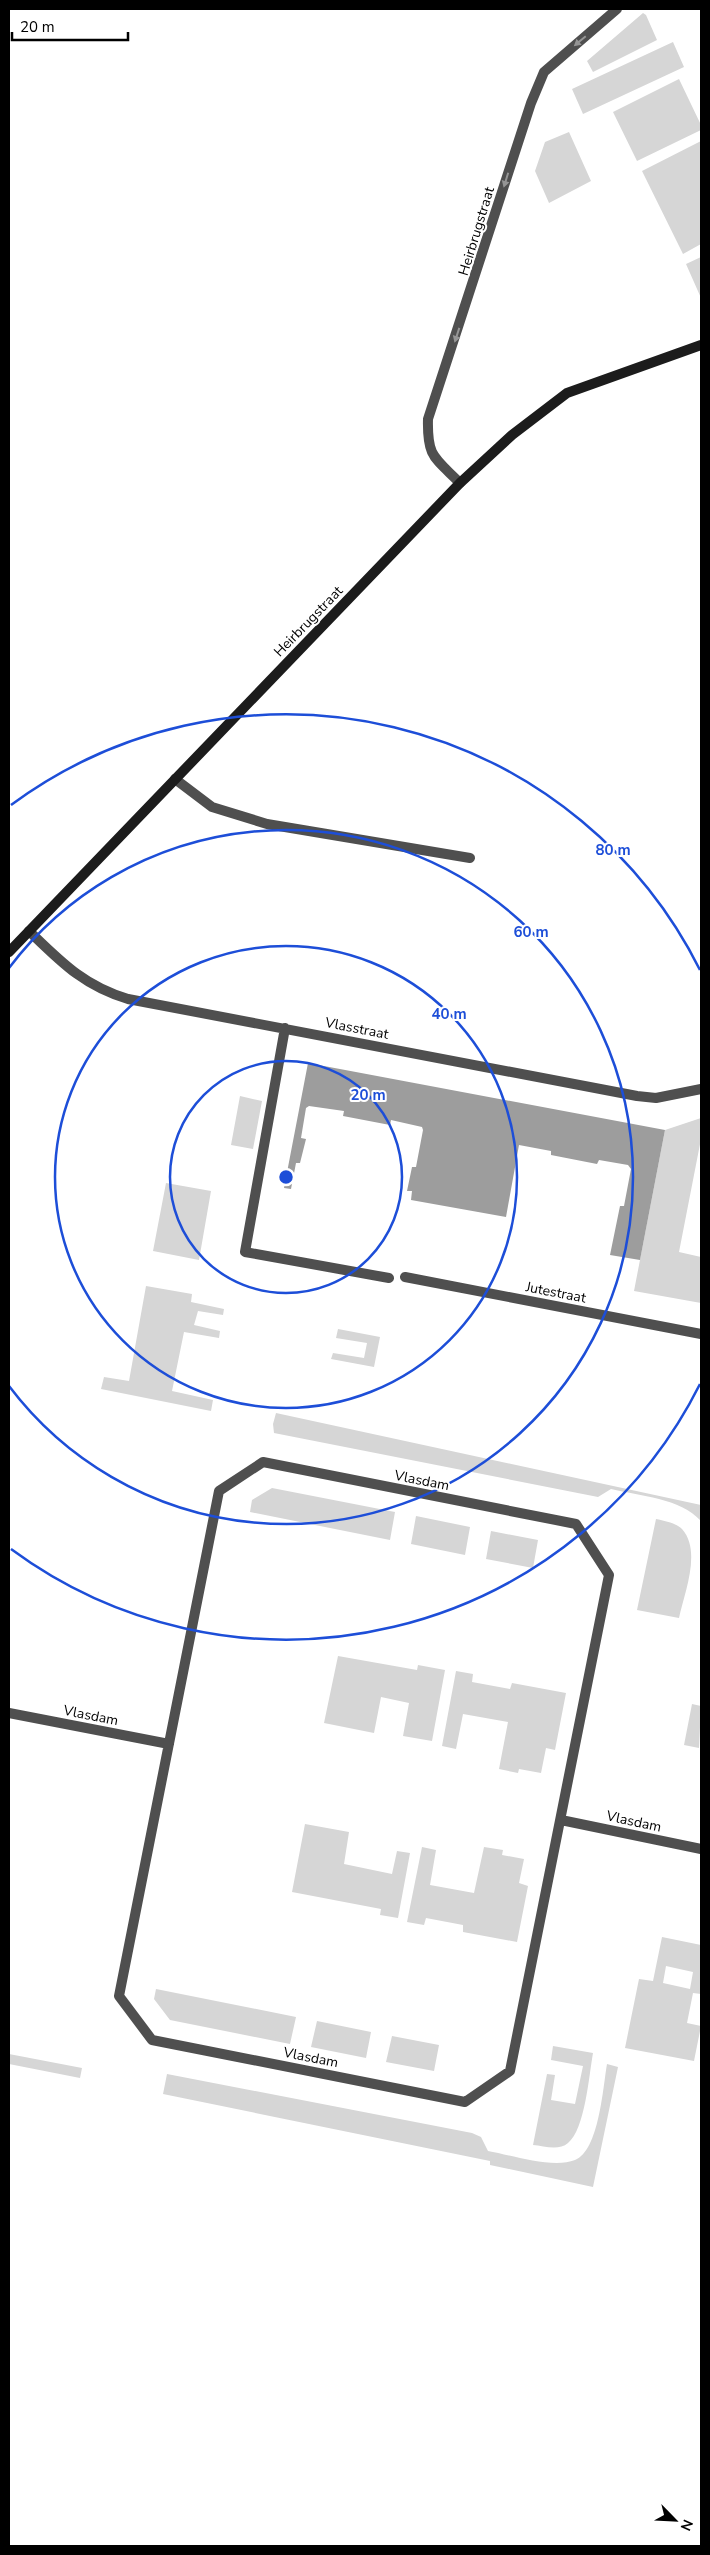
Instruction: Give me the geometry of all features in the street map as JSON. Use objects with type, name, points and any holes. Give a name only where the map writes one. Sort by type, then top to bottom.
[{"type":"street","name":"Heirbrugstraat","points":[[460,483],[432,455],[427,443],[428,419],[456,339],[531,103],[544,72],[617,9]]},
{"type":"street","name":"Heirbrugstraat","points":[[9,952],[460,483],[512,435],[566,393],[701,345]]},
{"type":"street","points":[[176,779],[212,807],[267,824],[470,858]]},
{"type":"street","name":"Vlasstraat","points":[[29,931],[76,975],[108,994],[637,1096],[656,1098],[701,1088]]},
{"type":"street","points":[[285,1028],[245,1252],[390,1278]]},
{"type":"street","name":"Jutestraat","points":[[405,1277],[701,1334]]},
{"type":"street","name":"Vlasdam","points":[[263,1462],[576,1524],[609,1574],[510,2071],[465,2102],[152,2040],[119,1996],[169,1744],[219,1491],[263,1462]]},
{"type":"street","name":"Vlasdam","points":[[9,1712],[169,1744]]},
{"type":"street","name":"Vlasdam","points":[[561,1820],[701,1849]]},
{"type":"shaded area","points":[[643,13],[646,15],[657,40],[593,72],[587,61]]},
{"type":"shaded area","points":[[673,42],[684,67],[583,114],[572,89]]},
{"type":"shaded area","points":[[679,79],[701,125],[701,130],[637,161],[613,112]]},
{"type":"shaded area","points":[[569,132],[591,181],[549,203],[535,171],[545,142]]},
{"type":"shaded area","points":[[701,141],[701,244],[683,254],[642,171]]},
{"type":"shaded area","points":[[701,257],[701,298],[686,264]]},
{"type":"shaded area","points":[[308,1063],[665,1130],[640,1260],[610,1255],[620,1206],[624,1206],[631,1169],[628,1165],[599,1160],[597,1164],[551,1155],[551,1151],[519,1145],[506,1217],[411,1200],[412,1191],[407,1191],[412,1167],[416,1167],[422,1127],[391,1120],[390,1125],[343,1116],[344,1111],[309,1106],[306,1108],[301,1138],[306,1139],[300,1163],[296,1163],[291,1189],[284,1188]]},
{"type":"shaded area","points":[[240,1096],[262,1101],[253,1149],[231,1145]]},
{"type":"shaded area","points":[[701,1118],[701,1139],[679,1252],[701,1257],[701,1303],[634,1291],[665,1130]]},
{"type":"shaded area","points":[[166,1183],[211,1191],[199,1260],[153,1251]]},
{"type":"shaded area","points":[[146,1286],[192,1294],[191,1302],[224,1309],[223,1315],[198,1311],[194,1325],[220,1331],[219,1338],[184,1332],[172,1391],[213,1400],[211,1411],[101,1389],[104,1377],[129,1381]]},
{"type":"shaded area","points":[[338,1329],[380,1337],[374,1367],[331,1359],[333,1353],[364,1358],[367,1343],[336,1338]]},
{"type":"shaded area","points":[[276,1413],[701,1505],[701,1521],[682,1507],[647,1496],[611,1489],[598,1497],[274,1433],[273,1424]]},
{"type":"shaded area","points":[[272,1488],[395,1512],[390,1540],[250,1512],[252,1500]]},
{"type":"shaded area","points":[[416,1516],[470,1527],[465,1555],[411,1544]]},
{"type":"shaded area","points":[[656,1519],[667,1521],[680,1527],[688,1538],[691,1549],[690,1573],[679,1618],[637,1610]]},
{"type":"shaded area","points":[[491,1531],[538,1540],[533,1568],[486,1559]]},
{"type":"shaded area","points":[[338,1656],[417,1670],[418,1665],[445,1670],[432,1741],[403,1736],[409,1703],[381,1697],[374,1733],[324,1723]]},
{"type":"shaded area","points":[[456,1671],[473,1674],[472,1682],[510,1689],[512,1683],[566,1693],[555,1750],[546,1748],[541,1773],[519,1769],[518,1773],[499,1769],[508,1722],[463,1714],[456,1749],[442,1746]]},
{"type":"shaded area","points":[[692,1704],[701,1706],[699,1748],[684,1745]]},
{"type":"shaded area","points":[[305,1824],[349,1832],[344,1864],[392,1874],[397,1851],[410,1853],[398,1918],[380,1915],[381,1909],[292,1892]]},
{"type":"shaded area","points":[[422,1847],[436,1850],[430,1885],[474,1893],[484,1847],[503,1850],[502,1855],[524,1859],[519,1883],[528,1886],[517,1942],[463,1932],[463,1925],[426,1918],[424,1925],[407,1922]]},
{"type":"shaded area","points":[[662,1937],[701,1945],[701,1994],[693,1993],[687,2023],[701,2026],[694,2061],[625,2048],[639,1979],[653,1981]],"holes":[[[666,1966],[693,1972],[690,1989],[663,1983]]]},
{"type":"shaded area","points":[[156,1989],[296,2017],[290,2044],[170,2020],[154,1999]]},
{"type":"shaded area","points":[[317,2021],[371,2032],[366,2058],[311,2047]]},
{"type":"shaded area","points":[[392,2036],[439,2045],[434,2071],[386,2062]]},
{"type":"shaded area","points":[[553,2046],[593,2053],[579,2127],[568,2143],[560,2147],[533,2145],[547,2074],[555,2075],[551,2100],[575,2104],[583,2066],[551,2060]]},
{"type":"shaded area","points":[[9,2054],[82,2068],[80,2078],[9,2064]]},
{"type":"shaded area","points":[[607,2064],[618,2067],[593,2187],[490,2165],[490,2161],[163,2094],[167,2074],[472,2133],[481,2137],[488,2151],[555,2163],[575,2160],[583,2154],[590,2144],[595,2132]]}]
